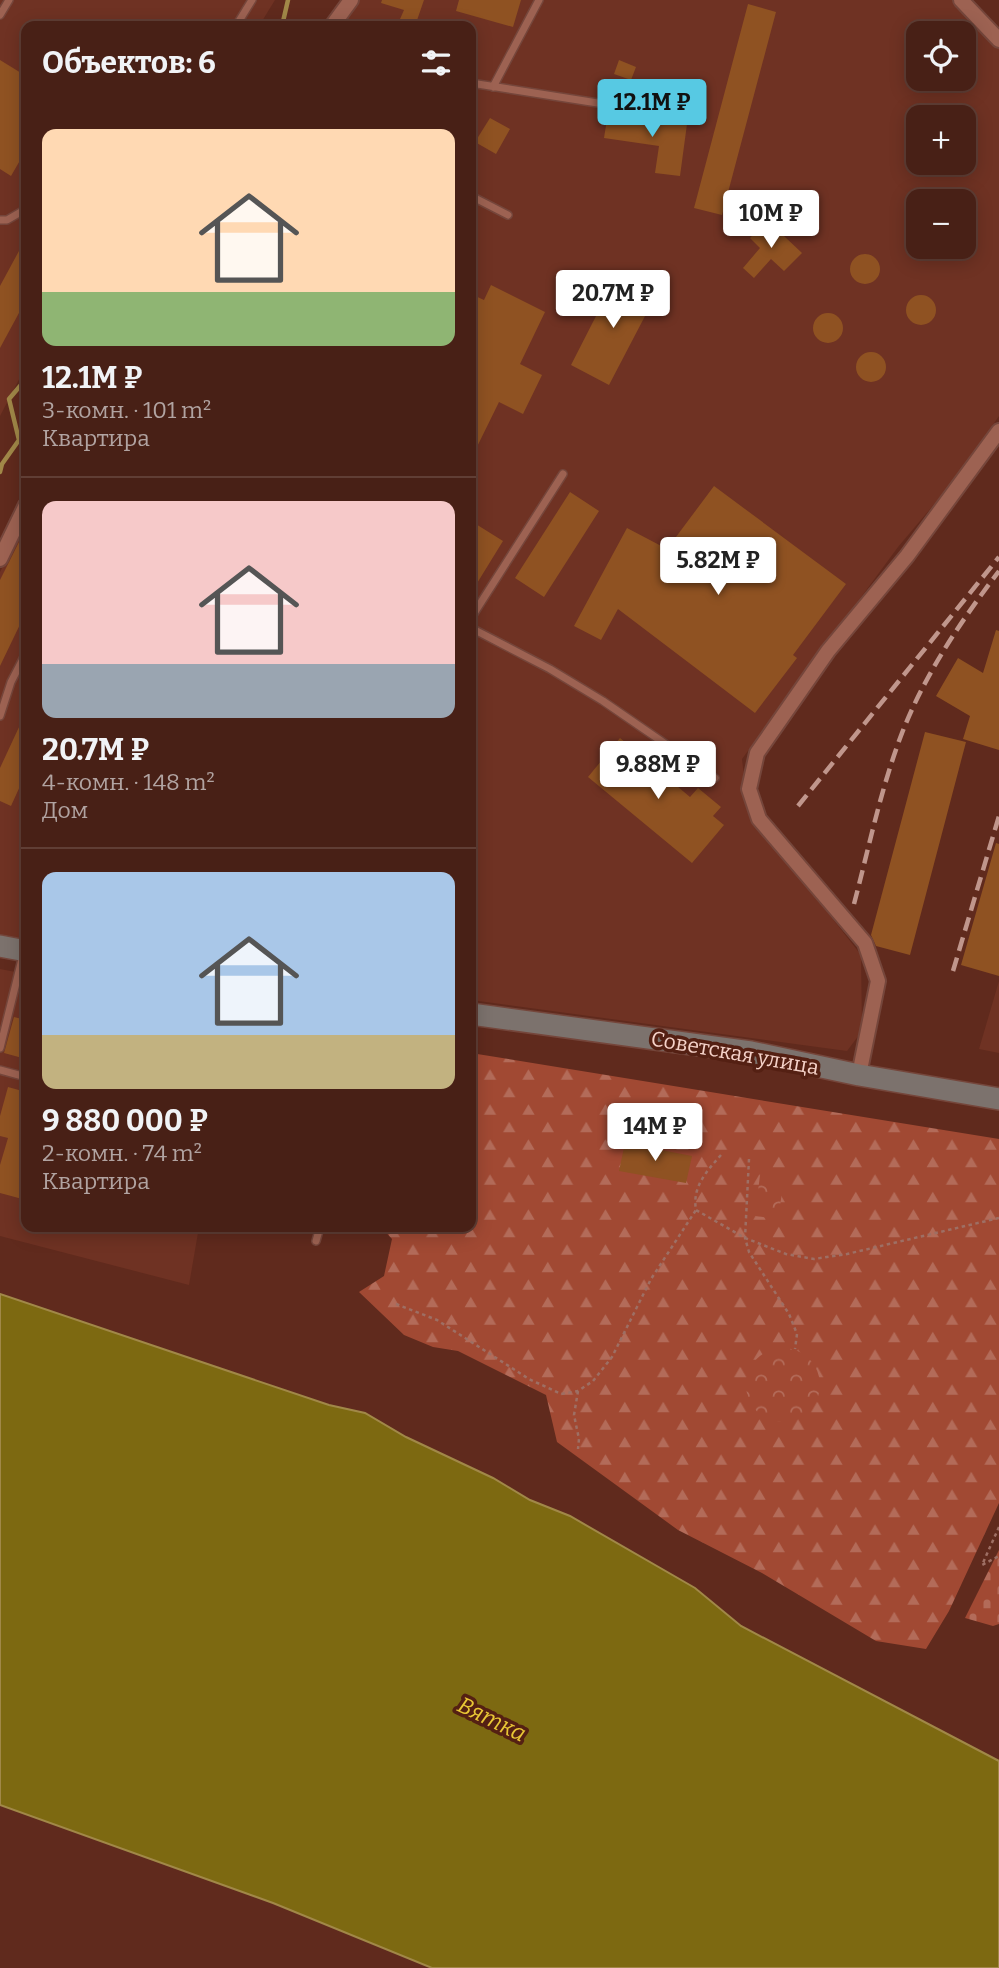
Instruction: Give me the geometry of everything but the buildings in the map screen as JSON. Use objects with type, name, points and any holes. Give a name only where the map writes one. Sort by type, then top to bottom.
[{"type":"main road","points":[[0,946],[21,950]]},
{"type":"main road","name":"Советская улица","points":[[476,1015],[739,1050],[859,1076],[999,1099]]},
{"type":"street","points":[[336,21],[351,0]]},
{"type":"street","points":[[961,0],[999,40]]},
{"type":"street","points":[[859,1076],[878,981],[866,943],[759,819],[749,789],[757,753],[828,651],[907,555],[999,430]]},
{"type":"street","points":[[0,559],[21,515]]},
{"type":"lane","points":[[0,16],[9,0]]},
{"type":"lane","points":[[239,21],[252,0]]},
{"type":"lane","points":[[493,87],[538,0]]},
{"type":"lane","points":[[476,84],[624,107]]},
{"type":"lane","points":[[476,199],[508,215]]},
{"type":"lane","points":[[0,220],[7,220],[21,212]]},
{"type":"lane","points":[[476,610],[563,474]]},
{"type":"lane","points":[[476,631],[550,669],[603,701],[715,778]]},
{"type":"lane","points":[[0,716],[11,682],[21,663]]},
{"type":"lane","points":[[0,1048],[21,967]]},
{"type":"lane","points":[[0,1070],[21,1076]]},
{"type":"lane","points":[[316,1241],[319,1232]]},
{"type":"path","points":[[396,1304],[437,1320],[529,1379],[561,1394],[578,1391],[593,1381],[612,1357],[651,1279],[696,1210],[694,1199],[698,1185],[721,1155]]},
{"type":"path","points":[[749,1159],[745,1238],[749,1252],[789,1314],[797,1334],[795,1349]]},
{"type":"path","points":[[696,1210],[745,1238],[786,1254],[814,1259],[999,1218]]},
{"type":"path","points":[[578,1391],[574,1415],[579,1439],[578,1449]]},
{"type":"path","points":[[999,1527],[982,1565],[999,1556]]},
{"type":"shaded area","points":[[0,0],[275,0],[262,21],[21,21],[21,376],[0,416]]},
{"type":"shaded area","points":[[360,0],[955,0],[999,42],[999,416],[958,476],[898,547],[742,759],[748,811],[861,955],[862,1031],[847,1051],[476,1001],[476,21],[344,21]]},
{"type":"shaded area","points":[[21,531],[21,938],[0,934],[0,572]]},
{"type":"shaded area","points":[[0,969],[21,973],[21,1232],[198,1232],[189,1285],[0,1236]]},
{"type":"shaded area","points":[[999,981],[999,1053],[979,1049]]},
{"type":"green space","points":[[476,1054],[999,1139],[999,1503],[949,1611],[926,1649],[876,1641],[762,1573],[678,1530],[557,1442],[546,1395],[458,1351],[433,1347],[404,1335],[359,1292],[384,1276],[392,1239],[386,1232],[476,1232]]},
{"type":"green space","points":[[760,1175],[784,1179],[778,1219],[755,1216]]},
{"type":"green space","points":[[776,1348],[790,1348],[804,1354],[814,1364],[820,1385],[814,1406],[804,1416],[790,1422],[776,1422],[762,1416],[752,1406],[746,1392],[746,1378],[752,1364],[762,1354]]},
{"type":"green space","points":[[999,1550],[999,1624],[993,1626],[965,1618]]},
{"type":"water","name":"Вятка","points":[[0,1294],[329,1405],[365,1413],[406,1437],[493,1478],[530,1500],[570,1516],[695,1588],[741,1626],[999,1761],[999,1968],[432,1968],[273,1903],[0,1805]]},
{"type":"waterway","points":[[283,21],[288,0]]},
{"type":"waterway","points":[[0,472],[2,464],[19,440],[9,399],[21,385]]},
{"type":"railway","points":[[798,806],[999,557]]},
{"type":"railway","points":[[854,904],[888,775],[911,711],[945,649],[999,571]]},
{"type":"railway","points":[[953,971],[999,816]]}]
